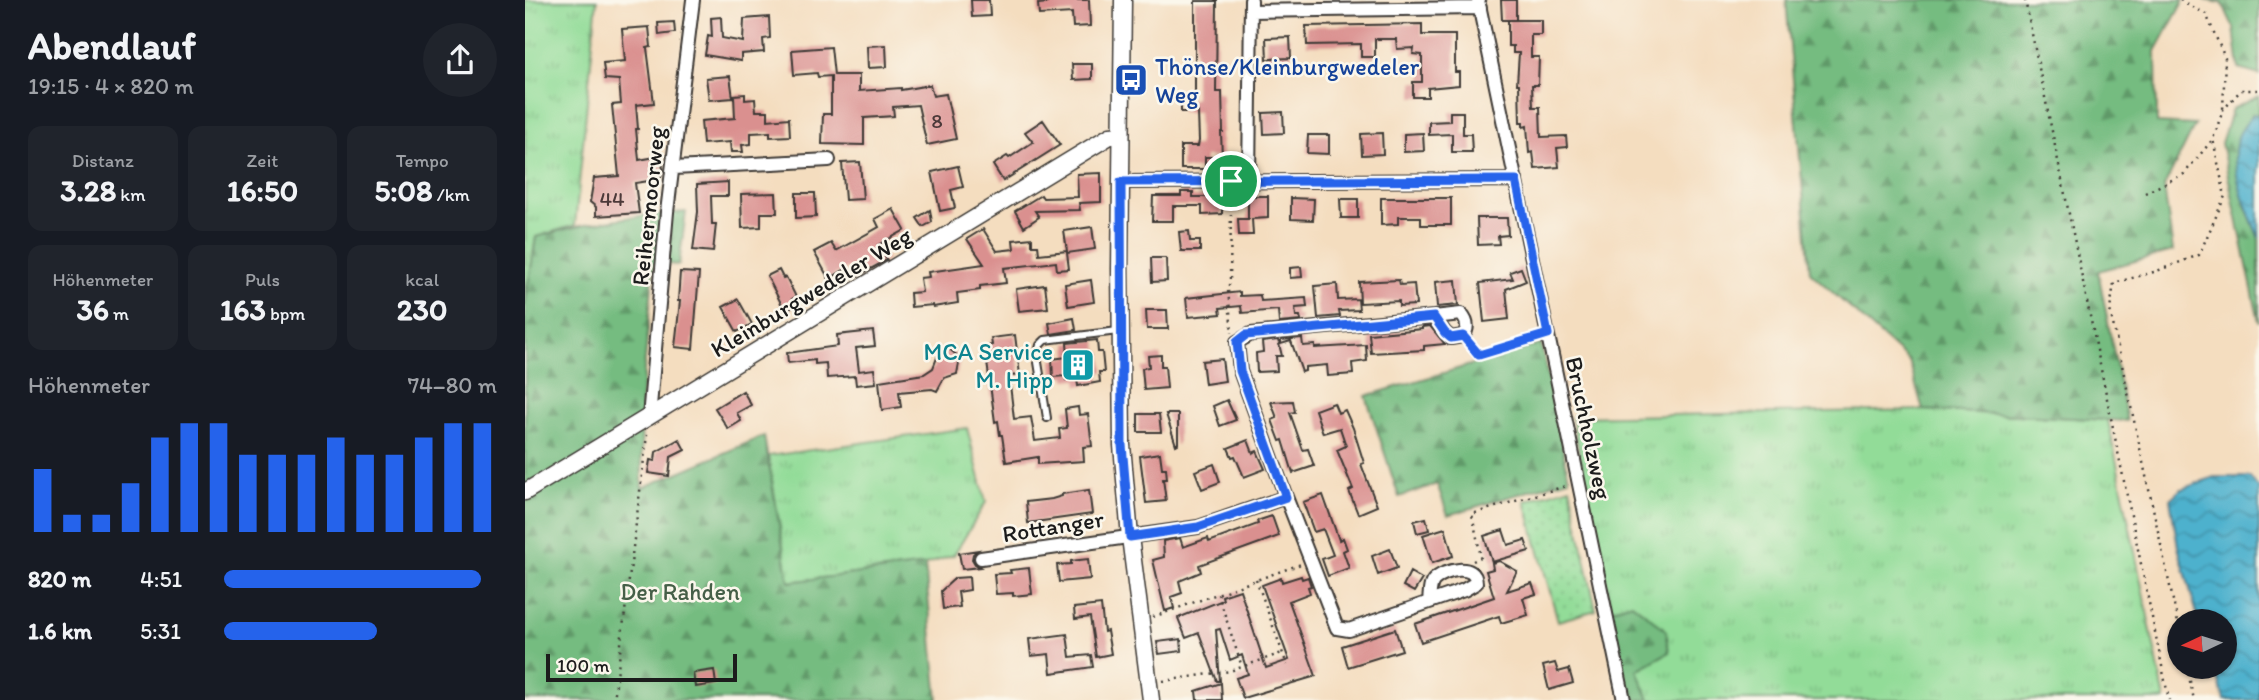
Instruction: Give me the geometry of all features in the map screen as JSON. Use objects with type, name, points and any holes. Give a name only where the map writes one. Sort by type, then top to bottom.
[{"type":"street","name":"Reihermoorweg","points":[[649,418],[667,212],[693,0]]},
{"type":"street","points":[[1123,0],[1120,331],[1122,445],[1130,537],[1151,700]]},
{"type":"street","points":[[1248,181],[1251,5],[1479,4]]},
{"type":"street","name":"Bruchholzweg","points":[[1479,4],[1624,700]]},
{"type":"street","name":"Kleinburgwedeler Weg","points":[[525,492],[1109,136],[1121,135]]},
{"type":"street","points":[[674,168],[829,160]]},
{"type":"street","points":[[1121,182],[1516,180]]},
{"type":"street","points":[[1429,602],[1349,630],[1341,630],[1334,623],[1240,371],[1237,342],[1251,334],[1461,314],[1468,323],[1467,331],[1463,336],[1451,338],[1434,317]]},
{"type":"street","name":"Rottanger","points":[[981,558],[1198,527],[1286,497]]},
{"type":"lane","points":[[1231,181],[1231,200]]},
{"type":"lane","points":[[1047,418],[1037,356],[1040,345],[1045,340],[1120,331]]},
{"type":"path","points":[[2025,0],[2169,700]]},
{"type":"path","points":[[2145,193],[2183,174],[2213,139],[2223,110],[2225,58],[2206,14],[2180,0]]},
{"type":"path","points":[[2223,110],[2241,90],[2259,90]]},
{"type":"path","points":[[2175,609],[2111,310],[2114,283],[2199,255],[2225,196],[2213,139]]},
{"type":"path","points":[[1231,200],[1228,290],[1232,333],[1237,342]]},
{"type":"path","points":[[1463,336],[1479,355],[1548,334]]},
{"type":"path","points":[[614,700],[649,418]]},
{"type":"path","points":[[1474,564],[1472,559],[1481,557],[1472,514],[1579,482]]},
{"type":"path","points":[[1153,617],[1310,561]]},
{"type":"path","points":[[1256,579],[1287,665]]},
{"type":"path","points":[[1217,593],[1242,667]]},
{"type":"path","points":[[1159,682],[1204,676],[1242,667],[1282,653]]},
{"type":"path","points":[[2190,679],[2194,700]]},
{"type":"green space","points":[[525,0],[597,0],[575,225],[536,237],[525,306]]},
{"type":"green space","points":[[1786,0],[2184,0],[2156,51],[2157,123],[2195,125],[2164,187],[2173,251],[2098,271],[2127,421],[1923,410],[1909,361],[1810,272]]},
{"type":"green space","points":[[2204,0],[2259,0],[2259,75],[2239,69],[2234,28],[2222,3]]},
{"type":"green space","points":[[2259,96],[2259,115],[2252,114],[2245,205],[2259,238],[2259,322],[2221,143],[2232,109]]},
{"type":"green space","name":"Der Rahden","points":[[686,212],[679,265],[654,263],[641,404],[642,488],[764,436],[789,582],[925,565],[938,700],[525,700],[525,306],[536,237],[610,220]]},
{"type":"green space","points":[[1541,344],[1569,479],[1448,515],[1437,484],[1399,497],[1366,396]]},
{"type":"green space","points":[[1923,410],[2108,420],[2165,700],[1649,700],[1637,670],[1669,652],[1611,609],[1572,417]]},
{"type":"green space","points":[[967,428],[986,502],[954,555],[925,565],[789,582],[768,456]]},
{"type":"green space","points":[[1570,487],[1596,610],[1558,621],[1525,501]]},
{"type":"green space","points":[[1632,603],[1666,630],[1669,652],[1637,670],[1649,700],[1624,700],[1606,611]]},
{"type":"water","points":[[2253,114],[2259,115],[2259,238],[2240,189],[2235,161],[2239,134]]},
{"type":"water","points":[[2214,477],[2250,477],[2259,489],[2259,700],[2224,700],[2218,679],[2237,679],[2237,609],[2196,609],[2178,547],[2170,499],[2181,489]]},
{"type":"building","points":[[971,0],[989,0],[990,16],[972,17]]},
{"type":"building","points":[[1047,0],[1089,0],[1090,26],[1073,27],[1072,13],[1039,15],[1038,4],[1047,3]]},
{"type":"building","points":[[1501,0],[1516,0],[1516,20],[1502,20]]},
{"type":"building","points":[[1195,1],[1217,1],[1216,92],[1222,92],[1222,157],[1205,157],[1205,169],[1181,169],[1181,146],[1198,146],[1199,141],[1198,112],[1181,112],[1181,99],[1195,99]]},
{"type":"building","points":[[721,17],[722,38],[743,42],[744,19],[769,17],[770,38],[763,39],[764,52],[741,54],[741,61],[705,55],[708,36],[712,37],[711,18]]},
{"type":"building","points":[[1508,20],[1541,20],[1541,35],[1531,35],[1531,57],[1539,57],[1538,85],[1532,85],[1533,107],[1540,107],[1541,137],[1566,136],[1567,147],[1557,148],[1559,167],[1535,169],[1533,152],[1529,153],[1527,126],[1523,127],[1523,122],[1520,122],[1517,84],[1519,53],[1513,53],[1513,46],[1508,46]]},
{"type":"building","points":[[674,22],[675,33],[659,35],[658,23]]},
{"type":"building","points":[[1422,24],[1422,35],[1455,35],[1455,72],[1459,72],[1459,85],[1428,88],[1428,97],[1413,97],[1413,82],[1422,82],[1422,55],[1413,54],[1414,48],[1397,49],[1396,39],[1375,39],[1375,57],[1361,57],[1361,44],[1307,45],[1306,26]]},
{"type":"building","points":[[649,27],[651,47],[647,48],[654,103],[636,105],[636,129],[639,160],[661,156],[661,177],[635,183],[639,213],[596,216],[596,207],[590,202],[594,178],[619,176],[612,105],[621,104],[619,80],[605,79],[603,63],[625,61],[622,29]]},
{"type":"building","points":[[1290,37],[1291,58],[1267,59],[1266,38]]},
{"type":"building","points":[[886,45],[887,67],[868,68],[867,46]]},
{"type":"building","points":[[831,47],[834,75],[859,75],[859,91],[901,90],[930,85],[933,96],[946,94],[956,139],[927,145],[918,105],[893,107],[894,116],[864,118],[864,145],[822,144],[823,114],[831,114],[831,76],[818,77],[817,73],[794,75],[792,50]]},
{"type":"building","points":[[1072,64],[1092,64],[1092,79],[1073,80]]},
{"type":"building","points":[[730,76],[733,98],[709,100],[706,78]]},
{"type":"building","points":[[745,94],[745,100],[755,99],[756,111],[768,111],[768,120],[789,118],[790,136],[770,137],[770,132],[751,133],[751,144],[742,145],[743,152],[731,152],[730,142],[703,144],[701,121],[735,118],[734,95]]},
{"type":"building","points":[[1283,112],[1284,133],[1264,134],[1263,113]]},
{"type":"building","points":[[1450,112],[1463,112],[1463,134],[1471,134],[1472,152],[1452,152],[1452,134],[1429,135],[1429,122],[1450,121]]},
{"type":"building","points":[[1043,120],[1060,145],[1003,181],[993,165],[1033,142],[1025,132]]},
{"type":"building","points":[[1382,133],[1383,154],[1362,155],[1361,134]]},
{"type":"building","points":[[1423,133],[1424,151],[1404,152],[1404,134]]},
{"type":"building","points":[[1308,135],[1329,135],[1329,154],[1307,153]]},
{"type":"building","points":[[860,162],[863,199],[845,200],[842,163]]},
{"type":"building","points":[[958,166],[963,187],[951,190],[955,208],[940,211],[932,172]]},
{"type":"building","points":[[1101,173],[1101,202],[1079,203],[1080,210],[1035,211],[1039,217],[1024,227],[1015,211],[1041,195],[1043,198],[1078,197],[1077,174]]},
{"type":"building","points":[[728,182],[728,196],[711,196],[712,224],[716,224],[713,252],[693,250],[698,212],[697,184]]},
{"type":"building","points":[[1181,192],[1193,192],[1193,197],[1222,197],[1222,214],[1202,215],[1202,206],[1173,206],[1173,221],[1152,221],[1153,196],[1181,196]]},
{"type":"building","points":[[776,193],[777,213],[761,213],[761,227],[742,228],[741,194]]},
{"type":"building","points":[[796,193],[815,193],[816,217],[796,218]]},
{"type":"building","points":[[1248,196],[1268,196],[1268,218],[1252,219],[1253,235],[1239,235],[1238,219],[1248,219]]},
{"type":"building","points":[[1291,198],[1314,199],[1313,220],[1291,219]]},
{"type":"building","points":[[1381,198],[1451,198],[1451,225],[1421,225],[1421,217],[1398,217],[1398,224],[1381,225]]},
{"type":"building","points":[[1340,199],[1358,199],[1358,218],[1341,218]]},
{"type":"building","points":[[893,209],[905,230],[878,245],[887,260],[854,278],[847,268],[829,279],[814,252],[831,243],[836,251],[879,227],[875,219]]},
{"type":"building","points":[[930,210],[932,222],[923,227],[917,218]]},
{"type":"building","points":[[1477,218],[1507,218],[1508,235],[1498,236],[1499,244],[1478,245]]},
{"type":"building","points":[[1092,227],[1095,249],[1067,253],[1069,269],[1057,270],[1056,262],[1004,268],[1006,283],[980,286],[980,290],[957,293],[958,303],[911,307],[910,293],[922,292],[920,278],[929,277],[928,272],[984,264],[967,239],[983,229],[997,251],[1014,249],[1013,240],[1032,238],[1032,245],[1038,245],[1039,254],[1067,251],[1064,231]]},
{"type":"building","points":[[1189,231],[1190,241],[1200,241],[1200,251],[1181,251],[1179,232]]},
{"type":"building","points":[[1151,258],[1166,258],[1167,281],[1152,282]]},
{"type":"building","points":[[1301,267],[1302,277],[1290,278],[1290,268]]},
{"type":"building","points":[[1521,268],[1526,281],[1506,289],[1509,319],[1484,322],[1480,283],[1513,279],[1510,272]]},
{"type":"building","points":[[779,270],[783,278],[786,277],[796,297],[792,299],[795,306],[785,311],[767,276]]},
{"type":"building","points":[[680,272],[699,273],[693,349],[675,347]]},
{"type":"building","points":[[1091,280],[1094,302],[1068,306],[1065,284]]},
{"type":"building","points":[[1399,280],[1400,285],[1414,284],[1416,305],[1399,306],[1399,301],[1360,303],[1359,282]]},
{"type":"building","points":[[1456,280],[1458,305],[1437,307],[1435,282]]},
{"type":"building","points":[[1337,284],[1338,300],[1358,299],[1359,310],[1339,311],[1340,316],[1318,318],[1315,286]]},
{"type":"building","points":[[1045,285],[1048,308],[1019,311],[1016,289]]},
{"type":"building","points":[[1240,292],[1240,296],[1260,295],[1261,301],[1306,298],[1307,307],[1295,308],[1296,316],[1300,316],[1301,321],[1279,323],[1278,310],[1242,313],[1241,306],[1220,308],[1221,314],[1188,317],[1186,298]]},
{"type":"building","points":[[738,299],[752,324],[737,332],[723,307]]},
{"type":"building","points":[[1146,310],[1167,310],[1168,329],[1147,329]]},
{"type":"building","points":[[1074,318],[1076,330],[1051,334],[1049,323]]},
{"type":"building","points":[[1430,326],[1445,344],[1424,346],[1424,350],[1371,353],[1369,334]]},
{"type":"building","points":[[873,331],[875,346],[856,348],[859,371],[874,369],[876,383],[856,385],[855,376],[827,378],[826,363],[815,364],[815,360],[788,363],[787,353],[838,346],[837,335]]},
{"type":"building","points":[[1015,335],[1020,375],[1009,376],[1014,419],[1031,417],[1035,441],[1060,438],[1059,429],[1067,428],[1065,409],[1078,407],[1079,415],[1088,414],[1092,446],[1083,447],[1084,461],[1038,464],[1038,457],[1006,462],[1002,435],[998,421],[995,422],[983,347],[992,345],[991,338]]},
{"type":"building","points":[[1302,338],[1303,346],[1315,345],[1315,348],[1366,345],[1367,361],[1352,363],[1353,374],[1328,376],[1327,365],[1305,367],[1302,372],[1291,341],[1281,344],[1281,340]]},
{"type":"building","name":"MCA Service M. Hipp","points":[[1097,340],[1098,352],[1102,352],[1104,372],[1099,372],[1100,382],[1078,386],[1077,379],[1053,377],[1052,359],[1068,357],[1067,343]]},
{"type":"building","points":[[1278,340],[1282,356],[1276,356],[1277,371],[1257,372],[1256,353],[1263,352],[1262,342]]},
{"type":"building","points":[[947,347],[960,358],[957,374],[944,378],[937,391],[932,389],[899,392],[901,407],[882,410],[879,381],[924,374],[933,368],[940,350]]},
{"type":"building","points":[[1161,355],[1167,388],[1144,390],[1142,368],[1149,367],[1148,356]]},
{"type":"building","points":[[1222,359],[1225,381],[1205,384],[1202,361]]},
{"type":"building","points":[[743,391],[751,405],[737,413],[741,421],[728,429],[715,408]]},
{"type":"building","points":[[1227,400],[1236,420],[1220,426],[1213,406]]},
{"type":"building","points":[[1293,401],[1295,412],[1290,413],[1303,450],[1308,449],[1314,466],[1293,473],[1283,440],[1280,441],[1272,420],[1277,418],[1271,402]]},
{"type":"building","points":[[1334,403],[1338,413],[1345,410],[1353,428],[1364,463],[1361,464],[1377,506],[1358,514],[1349,491],[1353,489],[1337,450],[1346,446],[1340,428],[1323,433],[1315,410]]},
{"type":"building","points":[[1138,414],[1159,414],[1161,432],[1138,432]]},
{"type":"building","points":[[1166,414],[1178,414],[1176,445]]},
{"type":"building","points":[[679,439],[685,450],[671,457],[669,476],[648,473],[650,460],[655,461],[656,452]]},
{"type":"building","points":[[1248,440],[1253,453],[1257,451],[1265,469],[1244,477],[1235,456],[1232,457],[1228,448]]},
{"type":"building","points":[[1160,453],[1162,468],[1166,468],[1167,479],[1163,479],[1166,501],[1146,503],[1140,456]]},
{"type":"building","points":[[1214,464],[1220,482],[1202,489],[1195,471]]},
{"type":"building","points":[[1089,490],[1092,514],[1028,523],[1026,502]]},
{"type":"building","points":[[1323,495],[1339,540],[1343,538],[1347,549],[1343,551],[1349,568],[1328,576],[1322,559],[1333,555],[1323,529],[1314,532],[1303,502]]},
{"type":"building","points":[[1272,516],[1279,536],[1199,565],[1201,572],[1179,581],[1182,593],[1171,597],[1174,608],[1165,611],[1153,560],[1164,557],[1163,541],[1180,538],[1183,547],[1208,538],[1209,542]]},
{"type":"building","points":[[1426,518],[1429,530],[1417,533],[1414,521]]},
{"type":"building","points":[[1445,528],[1453,556],[1432,563],[1423,535]]},
{"type":"building","points":[[1503,530],[1508,545],[1525,540],[1529,551],[1492,562],[1484,536]]},
{"type":"building","points":[[1390,549],[1397,568],[1378,575],[1372,556]]},
{"type":"building","points":[[978,550],[972,559],[980,567],[962,569],[959,553]]},
{"type":"building","points":[[1088,559],[1090,579],[1059,582],[1057,565]]},
{"type":"building","points":[[1499,561],[1517,571],[1507,591],[1532,583],[1536,594],[1523,598],[1528,615],[1501,623],[1499,616],[1421,642],[1415,624],[1494,597],[1486,571],[1493,569],[1492,563]]},
{"type":"building","points":[[1029,568],[1032,594],[996,594],[994,574]]},
{"type":"building","points":[[1410,572],[1422,579],[1414,592],[1403,586]]},
{"type":"building","points":[[1301,576],[1302,579],[1308,577],[1310,593],[1289,601],[1316,676],[1243,698],[1236,678],[1248,674],[1242,655],[1230,660],[1220,629],[1216,630],[1220,681],[1217,681],[1199,633],[1186,638],[1178,618],[1223,600],[1222,596],[1240,590],[1266,668],[1289,660],[1262,585],[1281,578],[1282,582]]},
{"type":"building","points":[[969,577],[970,590],[958,592],[960,607],[943,609],[941,591],[955,578]]},
{"type":"building","points":[[1101,605],[1104,632],[1107,631],[1111,654],[1096,657],[1090,617],[1075,619],[1074,608]]},
{"type":"building","points":[[1395,629],[1402,650],[1348,667],[1342,646]]},
{"type":"building","points":[[1067,634],[1070,657],[1091,655],[1093,667],[1051,673],[1049,654],[1031,656],[1029,639]]},
{"type":"building","points":[[1181,639],[1182,651],[1159,654],[1157,642]]},
{"type":"building","points":[[1555,663],[1558,672],[1569,669],[1573,683],[1549,690],[1543,666]]},
{"type":"building","points":[[714,670],[716,684],[695,687],[693,673]]},
{"type":"building","points":[[1221,683],[1222,700],[1197,700],[1196,691]]},
{"type":"place","name":"Thönse/Kleinburgwedeler Weg","points":[[1131,80]]},
{"type":"place","name":"MCA Service M. Hipp","points":[[1078,365]]},
{"type":"route","points":[[1516,180],[1548,334],[1479,355],[1463,336],[1451,338],[1445,333],[1434,317],[1246,335],[1237,342],[1240,371],[1286,497],[1198,527],[1130,537],[1122,445],[1121,182],[1231,181],[1516,180]]}]
